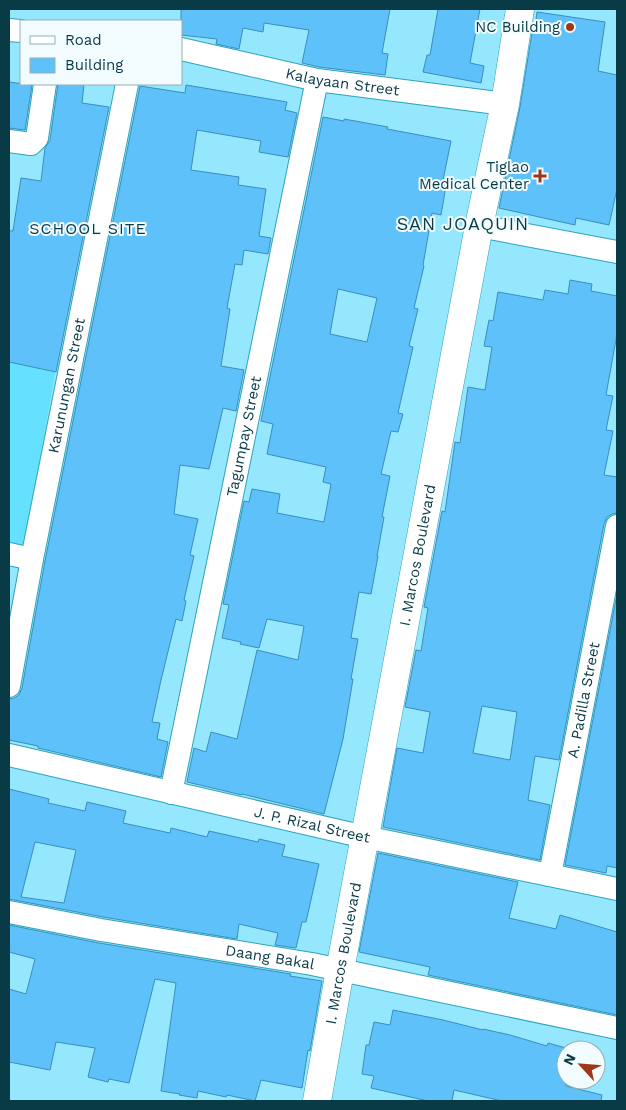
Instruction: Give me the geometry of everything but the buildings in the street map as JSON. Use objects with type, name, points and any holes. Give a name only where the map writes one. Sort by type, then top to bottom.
[{"type":"street","name":"I. Marcos Boulevard","points":[[317,1101],[479,226],[505,104],[520,9]]},
{"type":"street","name":"Kalayaan Street","points":[[182,49],[317,80],[505,104]]},
{"type":"street","name":"Tagumpay Street","points":[[171,793],[317,80]]},
{"type":"street","points":[[9,141],[31,144],[37,138],[45,85]]},
{"type":"street","name":"Karunungan Street","points":[[9,686],[32,559],[127,85]]},
{"type":"street","points":[[479,226],[617,252]]},
{"type":"street","name":"A. Padilla Street","points":[[550,875],[617,526]]},
{"type":"street","points":[[9,554],[32,559]]},
{"type":"street","name":"J. P. Rizal Street","points":[[9,756],[365,837],[617,889]]},
{"type":"street","name":"Daang Bakal","points":[[9,912],[101,930],[340,970],[617,1028]]},
{"type":"shaded area","points":[[9,229],[78,240],[25,548],[9,545]]},
{"type":"place","name":"NC Building","points":[[570,27]]},
{"type":"place","name":"Tiglao Medical Center","points":[[540,176]]},
{"type":"district","name":"SAN JOAQUIN","points":[[463,223]]},
{"type":"district","name":"SCHOOL SITE","points":[[88,228]]}]
